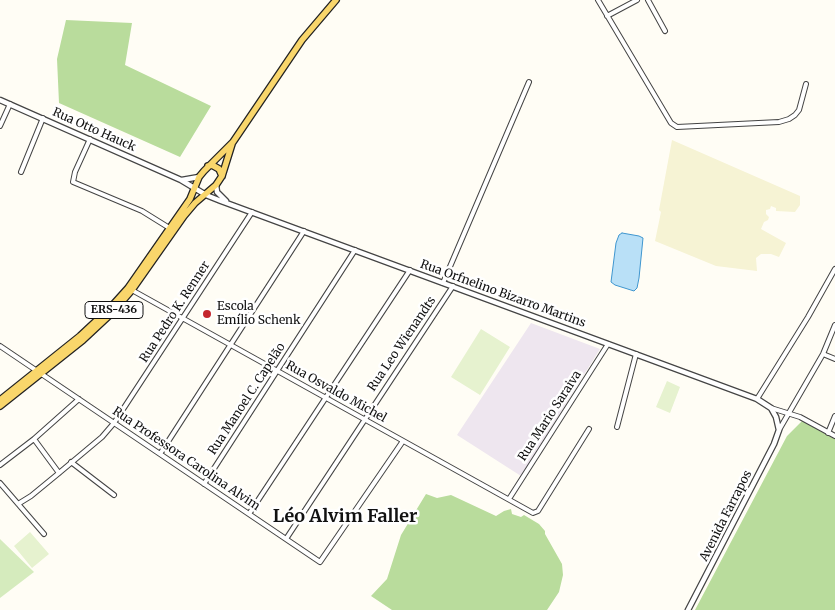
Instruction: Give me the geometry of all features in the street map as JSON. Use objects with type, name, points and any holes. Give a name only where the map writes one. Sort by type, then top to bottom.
[{"type":"main road","name":"ERS-436","points":[[172,230],[196,188],[199,177],[233,142],[302,40],[336,0]]},
{"type":"main road","name":"ERS-436","points":[[0,400],[83,340],[113,312],[172,230],[195,203],[216,185],[222,176],[233,142]]},
{"type":"main road","points":[[208,166],[212,165],[220,169],[222,176]]},
{"type":"main road","name":"ERS-436","points":[[0,406],[39,372]]},
{"type":"street","points":[[598,0],[671,123],[680,127],[779,122],[795,115],[799,110],[806,84]]},
{"type":"street","points":[[607,16],[636,0]]},
{"type":"street","points":[[648,0],[665,31]]},
{"type":"street","points":[[443,283],[529,82]]},
{"type":"street","name":"Rua Otto Hauck","points":[[0,100],[180,180]]},
{"type":"street","points":[[0,126],[10,104]]},
{"type":"street","points":[[21,172],[43,118]]},
{"type":"street","points":[[90,139],[72,180],[74,183],[142,211],[172,230]]},
{"type":"street","points":[[180,180],[199,177]]},
{"type":"street","name":"Rua Orfnelino Bizarro Martins","points":[[180,180],[206,194],[252,212],[757,399],[770,408]]},
{"type":"street","points":[[216,185],[217,192],[227,202]]},
{"type":"street","name":"Rua Pedro K. Renner","points":[[18,504],[31,496],[102,437],[114,423],[252,212]]},
{"type":"street","points":[[160,454],[304,231]]},
{"type":"street","name":"Rua Manoel C. Capelão","points":[[204,484],[355,250]]},
{"type":"street","points":[[757,399],[808,317],[835,269]]},
{"type":"street","points":[[249,514],[410,270]]},
{"type":"street","name":"Rua Leo Wienandts","points":[[286,539],[453,286]]},
{"type":"street","name":"Rua Osvaldo Michel","points":[[130,289],[536,513],[589,429]]},
{"type":"street","name":"Avenida Farrapos","points":[[688,610],[774,444],[779,430],[824,354],[835,325]]},
{"type":"street","name":"Rua Mario Saraiva","points":[[510,499],[608,344]]},
{"type":"street","name":"Rua Professora Carolina Alvim","points":[[0,346],[320,562],[404,441]]},
{"type":"street","points":[[618,427],[636,354]]},
{"type":"street","points":[[824,354],[835,359]]},
{"type":"street","points":[[0,465],[80,400]]},
{"type":"street","points":[[770,408],[800,418],[835,436]]},
{"type":"street","points":[[770,408],[776,417],[779,430]]},
{"type":"street","points":[[828,432],[835,416]]},
{"type":"street","points":[[34,439],[59,473]]},
{"type":"street","points":[[71,462],[114,496]]},
{"type":"street","points":[[0,483],[44,534]]},
{"type":"shaded area","points":[[672,140],[800,196],[800,205],[795,212],[776,211],[776,208],[771,206],[770,209],[766,210],[766,214],[769,217],[761,229],[786,243],[779,257],[771,254],[761,254],[756,258],[757,271],[716,266],[655,241]]},
{"type":"shaded area","points":[[531,323],[600,349],[521,476],[457,435]]},
{"type":"green space","points":[[66,20],[132,23],[125,65],[211,106],[180,157],[59,103],[57,59]]},
{"type":"green space","points":[[481,329],[510,347],[480,395],[451,377]]},
{"type":"green space","points":[[667,381],[680,387],[670,413],[656,407]]},
{"type":"green space","points":[[802,421],[835,439],[835,610],[695,610],[787,436]]},
{"type":"green space","points":[[426,494],[437,498],[451,495],[496,516],[511,509],[512,514],[521,517],[524,515],[539,524],[545,531],[562,564],[563,575],[559,592],[547,610],[392,610],[371,596],[387,579],[401,535]]},
{"type":"green space","points":[[30,532],[49,554],[32,568],[14,546]]},
{"type":"green space","points":[[0,539],[34,572],[0,598]]},
{"type":"water","points":[[622,233],[643,238],[639,278],[637,288],[634,291],[611,282],[616,243],[619,235]]},
{"type":"place","name":"Escola Emílio Schenk","points":[[207,314]]},
{"type":"district","name":"Léo Alvim Faller","points":[[345,517]]}]
